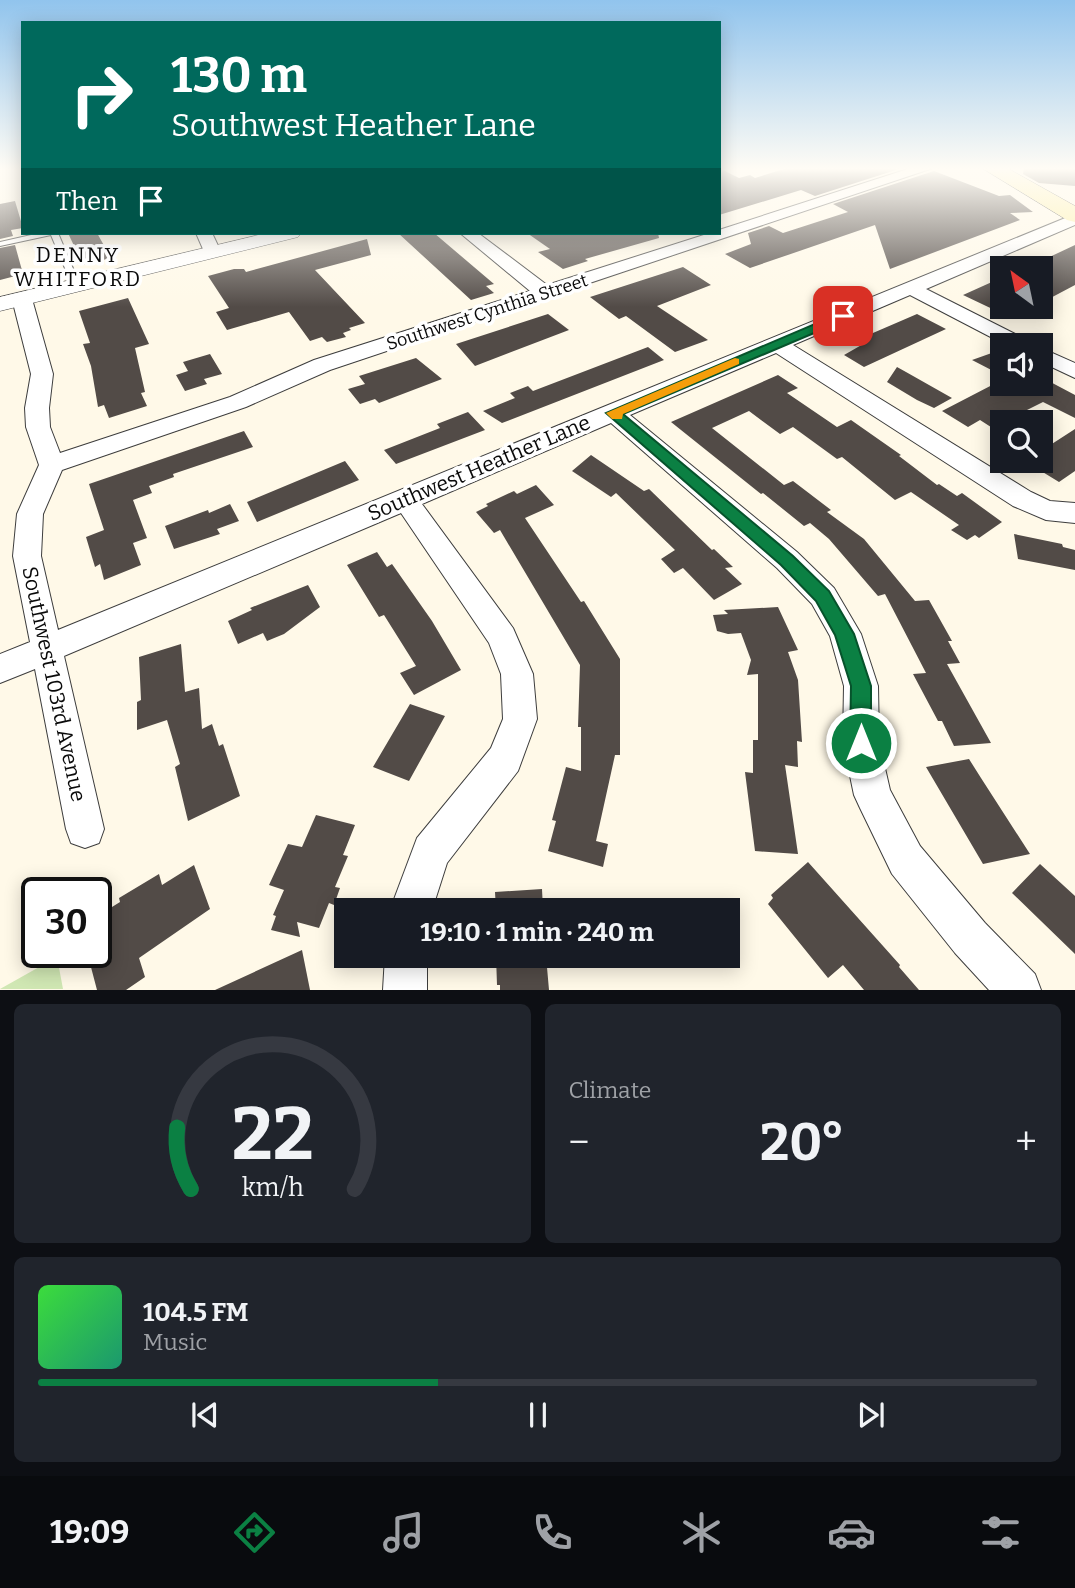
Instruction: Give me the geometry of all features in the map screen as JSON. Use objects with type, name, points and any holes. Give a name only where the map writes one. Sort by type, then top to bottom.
[{"type":"street","name":"Southwest Cynthia Street","points":[[721,233],[780,214]]},
{"type":"street","name":"Southwest Heather Lane","points":[[0,669],[1075,217]]},
{"type":"street","points":[[52,465],[38,427],[37,408],[42,374],[11,301],[76,285],[208,242],[273,235]]},
{"type":"street","points":[[477,235],[545,293]]},
{"type":"street","name":"Southwest Cynthia Street","points":[[52,465],[238,402],[322,365],[715,235]]},
{"type":"street","points":[[909,288],[998,333]]},
{"type":"street","points":[[776,344],[1022,499],[1046,510],[1075,513]]},
{"type":"street","points":[[1053,360],[1075,371]]},
{"type":"street","points":[[613,413],[787,560],[823,596],[845,634],[861,686],[861,743],[873,795],[906,860],[970,938],[1019,989]]},
{"type":"street","name":"Southwest 103rd Avenue","points":[[52,465],[30,513],[27,556],[85,829]]},
{"type":"street","points":[[405,499],[502,637],[517,674],[520,719],[505,759],[431,852],[415,898]]},
{"type":"street","points":[[405,989],[406,968]]},
{"type":"lane","points":[[0,244],[43,235]]},
{"type":"lane","points":[[53,235],[76,285]]},
{"type":"green space","points":[[37,968],[59,968],[63,989],[0,989]]},
{"type":"building","points":[[0,214],[19,214],[21,228],[11,230],[13,236],[0,239]]},
{"type":"building","points":[[841,214],[1012,214],[1020,220],[890,269],[875,225],[750,268],[725,254],[751,244],[748,233],[769,226],[783,233]]},
{"type":"building","points":[[69,235],[98,235],[111,258],[83,265]]},
{"type":"building","points":[[400,235],[436,235],[494,284],[486,286],[494,293],[471,300]]},
{"type":"building","points":[[530,235],[658,235],[659,238],[585,259],[588,261],[563,269],[538,252],[550,249]]},
{"type":"building","points":[[367,239],[371,255],[315,270],[365,323],[349,328],[351,330],[343,333],[346,337],[327,342],[322,337],[310,341],[289,312],[227,330],[216,312],[229,308],[208,276],[234,269],[244,269],[246,272]]},
{"type":"building","points":[[15,245],[23,274],[0,280],[0,248]]},
{"type":"building","points":[[1075,245],[1075,285],[1054,296],[1054,256],[1052,256]]},
{"type":"building","points":[[683,267],[711,285],[657,306],[708,340],[675,352],[626,316],[619,319],[590,297]]},
{"type":"building","points":[[990,283],[990,308],[963,295]]},
{"type":"building","points":[[128,298],[149,344],[135,348],[145,392],[141,393],[147,406],[109,418],[104,405],[98,407],[91,366],[83,344],[90,343],[79,311]]},
{"type":"building","points":[[548,314],[569,330],[475,366],[456,344]]},
{"type":"building","points":[[917,314],[946,329],[864,367],[844,355],[865,343],[859,339]]},
{"type":"building","points":[[648,347],[664,360],[502,423],[483,411],[515,398],[510,393],[528,386],[533,391]]},
{"type":"building","points":[[210,354],[222,374],[204,379],[207,384],[185,391],[176,375],[188,371],[183,362]]},
{"type":"building","points":[[990,354],[990,369],[972,360]]},
{"type":"building","points":[[416,358],[442,379],[379,403],[375,399],[360,404],[348,389],[365,384],[359,376]]},
{"type":"building","points":[[897,367],[952,398],[934,408],[917,400],[887,382]]},
{"type":"building","points":[[778,375],[798,388],[787,393],[837,427],[851,420],[901,455],[899,456],[937,485],[957,496],[962,493],[1002,522],[979,538],[975,535],[967,540],[951,530],[959,525],[911,492],[895,500],[842,457],[837,459],[793,427],[780,434],[749,411],[712,428],[784,485],[793,481],[831,510],[827,512],[864,539],[915,601],[929,600],[952,641],[948,641],[960,663],[947,664],[991,743],[954,746],[913,674],[926,673],[885,594],[878,596],[829,539],[810,523],[804,526],[671,422]]},
{"type":"building","points":[[1053,383],[1075,395],[1075,418],[1043,402],[1027,410],[990,410],[990,426],[980,420],[968,427],[942,411],[990,386],[990,396],[1053,396]]},
{"type":"building","points":[[468,412],[485,430],[396,464],[384,450],[440,428],[437,424]]},
{"type":"building","points":[[1075,429],[1075,471],[1059,482],[1044,473],[1053,473],[1053,443]]},
{"type":"building","points":[[244,431],[253,447],[173,474],[174,477],[149,486],[152,493],[133,500],[147,538],[133,543],[141,565],[104,580],[100,564],[95,567],[86,537],[104,530],[89,484]]},
{"type":"building","points":[[591,455],[644,491],[649,489],[733,567],[725,568],[742,584],[714,600],[683,568],[674,573],[661,559],[675,550],[616,493],[611,497],[572,471]]},
{"type":"building","points":[[345,461],[359,480],[257,522],[247,502]]},
{"type":"building","points":[[536,485],[554,505],[525,518],[581,602],[584,601],[620,659],[620,755],[615,755],[596,841],[608,844],[603,867],[548,851],[556,821],[552,820],[566,767],[581,771],[581,727],[578,727],[580,665],[500,530],[494,533],[476,512],[488,506],[486,504],[514,491],[517,494]]},
{"type":"building","points":[[230,504],[239,521],[217,529],[220,534],[174,549],[165,526]]},
{"type":"building","points":[[1014,534],[1062,544],[1063,547],[1075,550],[1075,570],[1018,559]]},
{"type":"building","points":[[377,552],[387,567],[392,564],[432,621],[461,670],[414,695],[400,673],[416,666],[384,615],[379,617],[347,565]]},
{"type":"building","points":[[308,585],[320,607],[284,634],[267,641],[263,633],[238,644],[228,621],[252,610],[250,608]]},
{"type":"building","points":[[778,607],[798,650],[788,652],[798,680],[802,742],[797,741],[798,767],[785,765],[798,854],[755,851],[745,772],[753,773],[753,740],[758,740],[758,674],[747,675],[751,660],[741,633],[717,631],[713,615],[728,614],[724,610]]},
{"type":"building","points":[[181,644],[185,692],[199,688],[202,729],[212,724],[219,746],[223,744],[240,796],[188,821],[175,767],[180,764],[167,720],[137,730],[137,702],[141,700],[139,657]]},
{"type":"building","points":[[410,704],[445,716],[409,781],[373,767]]},
{"type":"building","points":[[969,759],[1030,854],[983,864],[926,767]]},
{"type":"building","points":[[316,815],[355,825],[343,855],[348,856],[335,887],[340,888],[336,898],[334,898],[334,905],[329,903],[319,928],[297,922],[300,937],[271,930],[276,916],[273,915],[284,890],[269,885],[288,844],[302,847]]},
{"type":"building","points":[[808,862],[919,990],[864,990],[843,965],[828,978],[768,904],[773,898],[771,895]]},
{"type":"building","points":[[1040,864],[1075,896],[1075,954],[1012,893]]},
{"type":"building","points":[[194,865],[210,909],[139,958],[145,977],[126,990],[97,990],[91,968],[112,968],[112,907],[120,902],[119,898],[159,874],[162,885]]},
{"type":"building","points":[[542,889],[542,898],[495,898],[495,892]]},
{"type":"building","points":[[302,950],[310,990],[215,990]]},
{"type":"building","points":[[496,968],[547,968],[549,990],[500,990],[500,985],[497,985]]},
{"type":"slow traffic","points":[[617,416],[613,413],[735,362]]},
{"type":"district","name":"DENNY WHITFORD","points":[[78,267]]},
{"type":"route","points":[[843,316],[613,413],[787,560],[823,596],[845,634],[861,686],[861,743]]}]
